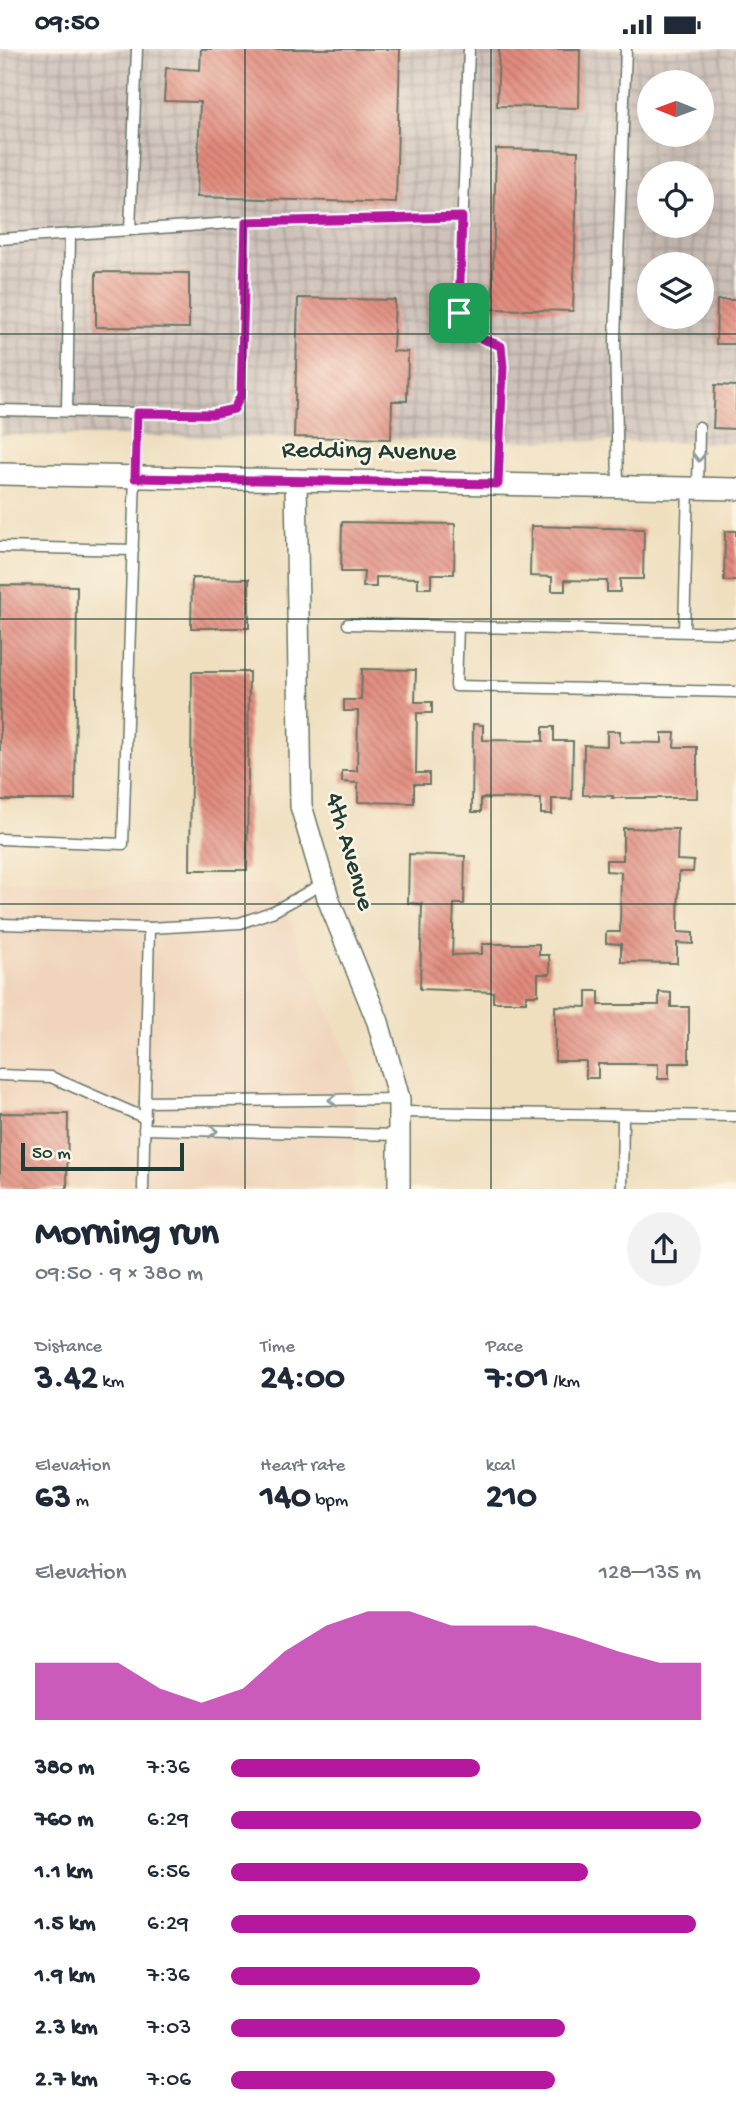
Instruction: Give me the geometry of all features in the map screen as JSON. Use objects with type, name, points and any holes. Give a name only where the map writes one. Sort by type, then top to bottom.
[{"type":"street","name":"Redding Avenue","points":[[0,474],[736,489]]},
{"type":"street","name":"4th Avenue","points":[[296,480],[301,806],[324,884],[379,1021],[399,1106],[399,1188]]},
{"type":"lane","points":[[130,230],[137,49]]},
{"type":"lane","points":[[469,49],[459,313],[465,332],[501,346],[503,367],[498,484]]},
{"type":"lane","points":[[618,486],[615,339],[626,49]]},
{"type":"lane","points":[[0,239],[246,222],[462,217]]},
{"type":"lane","points":[[0,410],[212,414],[234,409],[241,395],[246,222]]},
{"type":"lane","points":[[67,411],[71,234]]},
{"type":"lane","points":[[0,839],[123,844],[137,413]]},
{"type":"lane","points":[[684,631],[699,427]]},
{"type":"lane","points":[[0,547],[133,550]]},
{"type":"lane","points":[[348,624],[736,633]]},
{"type":"lane","points":[[458,626],[456,686],[736,692]]},
{"type":"lane","points":[[0,924],[149,928],[240,923],[274,911],[324,884]]},
{"type":"lane","points":[[143,1188],[149,928]]},
{"type":"lane","points":[[0,1075],[51,1077],[144,1123],[399,1135]]},
{"type":"lane","points":[[145,1102],[736,1116]]},
{"type":"lane","points":[[622,1188],[623,1115]]},
{"type":"shaded area","points":[[0,49],[736,49],[736,443],[0,435]]},
{"type":"shaded area","points":[[0,882],[274,885],[355,1074],[355,1188],[0,1189]]},
{"type":"building","points":[[201,49],[400,49],[396,203],[197,197],[200,102],[164,101],[166,68],[200,70]]},
{"type":"building","points":[[499,49],[580,49],[579,108],[497,106]]},
{"type":"building","points":[[496,149],[578,151],[573,311],[492,309]]},
{"type":"building","points":[[96,272],[189,273],[189,328],[96,327]]},
{"type":"building","points":[[298,298],[395,300],[393,351],[408,352],[407,401],[392,401],[391,439],[294,437]]},
{"type":"building","points":[[717,300],[736,300],[736,344],[716,344]]},
{"type":"building","points":[[715,385],[736,386],[736,429],[713,428]]},
{"type":"building","points":[[342,522],[455,524],[454,574],[431,574],[431,588],[418,588],[418,578],[376,577],[376,587],[363,587],[364,572],[341,572]]},
{"type":"building","points":[[531,526],[644,529],[643,579],[620,579],[620,592],[607,592],[607,581],[565,580],[565,591],[552,591],[552,577],[530,576]]},
{"type":"building","points":[[725,531],[736,531],[736,581],[724,581]]},
{"type":"building","points":[[192,578],[249,579],[249,628],[191,628]]},
{"type":"building","points":[[0,585],[77,586],[75,800],[0,800]]},
{"type":"building","points":[[362,669],[416,670],[415,702],[432,702],[432,713],[417,713],[416,773],[429,773],[429,784],[414,784],[414,803],[358,802],[358,783],[342,782],[342,771],[357,771],[358,711],[344,711],[344,700],[361,700]]},
{"type":"building","points":[[192,672],[249,672],[247,870],[190,870]]},
{"type":"building","points":[[473,724],[483,725],[483,740],[543,741],[543,727],[554,727],[554,741],[573,741],[572,799],[552,799],[552,814],[541,814],[541,799],[481,798],[481,812],[472,812]]},
{"type":"building","points":[[607,731],[620,731],[620,742],[662,743],[662,733],[675,733],[674,747],[697,747],[697,798],[612,798],[613,796],[583,795],[584,745],[607,746]]},
{"type":"building","points":[[623,828],[678,829],[677,860],[694,861],[693,872],[679,872],[678,932],[693,933],[693,944],[677,943],[677,963],[621,962],[621,944],[606,943],[606,932],[620,932],[621,872],[606,871],[606,860],[623,860]]},
{"type":"building","points":[[409,854],[465,856],[464,904],[454,904],[452,955],[482,954],[482,944],[539,944],[539,955],[549,955],[550,974],[538,974],[538,995],[526,995],[526,1002],[493,1002],[493,992],[420,989],[422,904],[408,903]]},
{"type":"building","points":[[587,991],[599,991],[599,1005],[659,1005],[659,992],[671,993],[671,1007],[689,1007],[689,1063],[669,1063],[669,1079],[658,1079],[658,1064],[598,1064],[598,1078],[586,1078],[586,1061],[555,1061],[555,1006],[587,1007]]},
{"type":"building","points":[[0,1113],[68,1114],[67,1189],[0,1189]]},
{"type":"route","points":[[462,217],[459,313],[465,332],[501,346],[503,367],[498,484],[135,478],[137,413],[212,414],[234,409],[241,395],[246,222],[462,217]]}]
